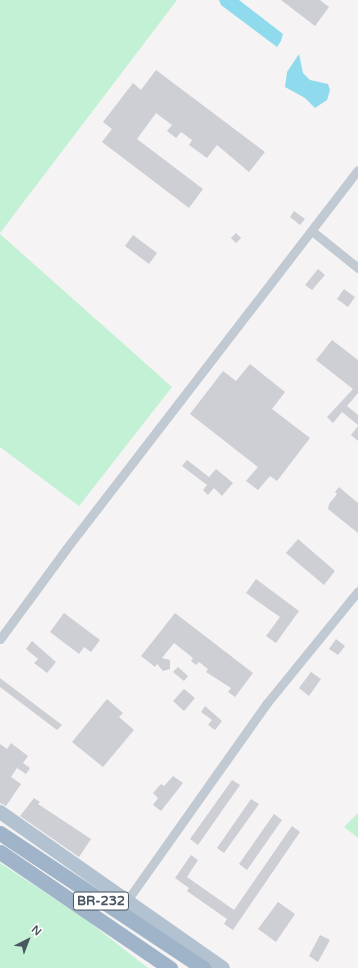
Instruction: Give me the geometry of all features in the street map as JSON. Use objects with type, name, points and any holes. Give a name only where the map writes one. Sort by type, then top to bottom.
[{"type":"highway","name":"BR-232","points":[[0,833],[203,968]]},
{"type":"highway","name":"BR-232","points":[[0,852],[170,968]]},
{"type":"main road","name":"BR-232","points":[[0,812],[126,902],[223,968]]},
{"type":"street","points":[[0,639],[100,505],[358,170]]},
{"type":"street","points":[[312,231],[358,268]]},
{"type":"street","points":[[126,902],[267,703],[358,591]]},
{"type":"green space","points":[[0,0],[177,0],[0,233]]},
{"type":"green space","points":[[0,234],[172,387],[79,506],[0,447]]},
{"type":"green space","points":[[358,813],[358,838],[344,827]]},
{"type":"green space","points":[[0,863],[84,918],[148,968],[0,968]]},
{"type":"water","points":[[219,0],[239,0],[283,34],[277,47],[221,5]]},
{"type":"water","points":[[299,54],[303,73],[310,80],[328,84],[330,90],[327,100],[315,108],[305,98],[285,87],[287,72]]},
{"type":"building","points":[[281,0],[320,0],[329,7],[315,26]]},
{"type":"building","points":[[156,70],[265,152],[249,172],[217,145],[207,158],[189,145],[192,140],[181,132],[176,138],[167,131],[172,125],[156,113],[137,139],[203,189],[189,208],[102,142],[112,129],[103,122],[133,83],[141,90]]},
{"type":"building","points":[[294,211],[305,219],[300,225],[290,217]]},
{"type":"building","points":[[236,233],[241,238],[236,243],[231,238]]},
{"type":"building","points":[[133,235],[157,253],[149,264],[125,246]]},
{"type":"building","points":[[318,269],[325,275],[312,290],[305,285]]},
{"type":"building","points":[[344,289],[355,297],[348,307],[337,299]]},
{"type":"building","points":[[332,340],[358,360],[358,393],[347,406],[358,415],[358,425],[342,412],[333,423],[327,417],[353,389],[316,360]]},
{"type":"building","points":[[250,364],[285,392],[272,409],[310,438],[277,481],[270,476],[258,490],[246,481],[258,467],[190,414],[223,371],[236,381]]},
{"type":"building","points":[[358,426],[358,441],[351,435]]},
{"type":"building","points":[[187,460],[209,477],[216,469],[233,483],[222,496],[214,488],[208,495],[203,490],[207,485],[182,466]]},
{"type":"building","points":[[339,487],[358,503],[358,533],[328,509],[329,504],[337,494],[335,492]]},
{"type":"building","points":[[298,539],[335,571],[324,585],[286,553]]},
{"type":"building","points":[[256,579],[299,611],[276,643],[266,636],[280,617],[246,593]]},
{"type":"building","points":[[64,613],[100,640],[91,652],[84,647],[79,654],[50,632]]},
{"type":"building","points":[[175,613],[253,673],[235,697],[228,692],[231,688],[206,672],[208,669],[199,662],[196,665],[191,661],[193,658],[174,643],[162,658],[170,660],[170,669],[163,671],[157,664],[155,667],[141,656]]},
{"type":"building","points":[[336,639],[345,646],[338,655],[329,649]]},
{"type":"building","points":[[32,641],[56,662],[47,673],[34,663],[38,659],[26,649]]},
{"type":"building","points":[[178,667],[188,676],[184,681],[173,672]]},
{"type":"building","points":[[311,672],[321,679],[309,696],[299,688]]},
{"type":"building","points":[[0,678],[62,725],[57,730],[0,687]]},
{"type":"building","points":[[184,689],[195,698],[184,711],[173,701]]},
{"type":"building","points":[[107,699],[123,713],[119,717],[134,730],[103,767],[72,742]]},
{"type":"building","points":[[205,706],[222,721],[215,730],[208,725],[212,720],[201,712]]},
{"type":"building","points":[[11,743],[28,756],[23,763],[30,768],[26,774],[17,768],[11,777],[21,784],[6,806],[0,803],[0,744],[7,749]]},
{"type":"building","points":[[173,776],[183,783],[161,811],[153,805],[158,798],[153,793],[161,784],[164,786]]},
{"type":"building","points":[[232,780],[240,785],[198,845],[190,839]]},
{"type":"building","points":[[34,798],[40,802],[38,804],[91,839],[79,857],[20,816]]},
{"type":"building","points":[[251,799],[259,804],[224,853],[217,848]]},
{"type":"building","points":[[274,814],[282,820],[247,870],[239,864]]},
{"type":"building","points":[[292,826],[300,832],[233,930],[224,924],[227,919],[187,891],[189,888],[175,878],[191,855],[198,860],[187,877],[234,910]]},
{"type":"building","points":[[278,902],[295,914],[276,942],[258,929]]},
{"type":"building","points":[[320,935],[330,940],[318,962],[309,956]]}]
